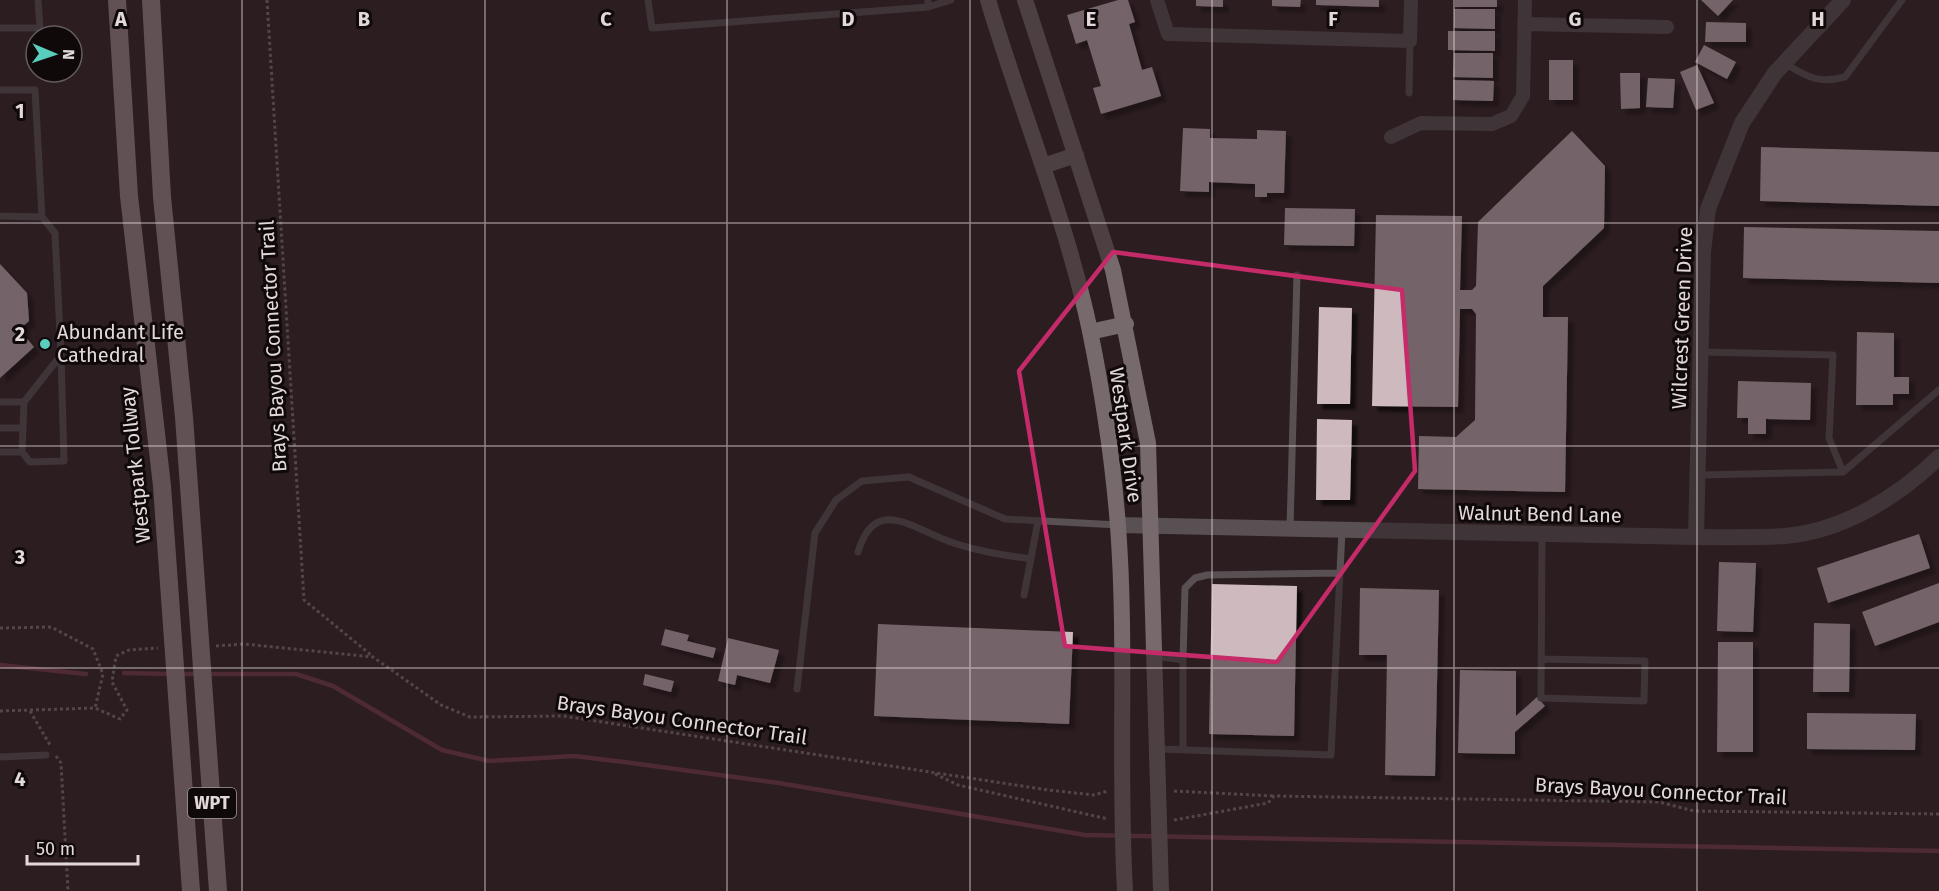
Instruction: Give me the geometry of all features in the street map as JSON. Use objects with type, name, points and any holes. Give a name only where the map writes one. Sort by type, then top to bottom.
[{"type":"highway","name":"Westpark Tollway","points":[[117,0],[129,196],[162,486],[191,891]]},
{"type":"highway","name":"WPT","points":[[151,0],[162,197],[184,417],[218,891]]},
{"type":"main road","name":"Westpark Drive","points":[[988,0],[1071,254],[1090,332],[1108,445],[1118,525],[1121,602],[1120,788],[1125,891]]},
{"type":"main road","name":"Westpark Drive","points":[[1025,0],[1113,270],[1126,324],[1148,443],[1160,886]]},
{"type":"main road","points":[[1043,166],[1076,155]]},
{"type":"main road","points":[[1090,332],[1126,324]]},
{"type":"street","points":[[1157,0],[1168,34],[1410,41],[1411,0]]},
{"type":"street","points":[[1391,137],[1421,123],[1492,123],[1511,116],[1523,96],[1525,0]]},
{"type":"street","name":"Wilcrest Green Drive","points":[[1696,537],[1703,252],[1708,209],[1742,123],[1784,63],[1843,0]]},
{"type":"street","points":[[1524,24],[1667,27]]},
{"type":"street","name":"Walnut Bend Lane","points":[[1118,525],[1542,535],[1786,536],[1820,529],[1881,504],[1939,457]]},
{"type":"lane","points":[[0,28],[40,28],[38,0]]},
{"type":"lane","points":[[648,0],[652,28],[951,0]]},
{"type":"lane","points":[[1784,63],[1811,79],[1831,80],[1845,77],[1902,0]]},
{"type":"lane","points":[[1409,93],[1410,41]]},
{"type":"lane","points":[[0,90],[35,90],[42,217],[55,233],[61,355],[64,461],[30,462],[22,452],[24,402],[61,355]]},
{"type":"lane","points":[[0,216],[42,217]]},
{"type":"lane","points":[[1290,530],[1296,275]]},
{"type":"lane","points":[[1701,352],[1833,355],[1829,438],[1843,472]]},
{"type":"lane","points":[[1698,475],[1843,472],[1939,390]]},
{"type":"lane","points":[[0,402],[24,402]]},
{"type":"lane","points":[[0,428],[23,428]]},
{"type":"lane","points":[[0,452],[22,452]]},
{"type":"lane","points":[[797,689],[815,533],[836,500],[862,481],[909,477],[1005,519],[1118,525]]},
{"type":"lane","points":[[858,552],[864,532],[875,523],[886,520],[902,521],[948,541],[1031,559]]},
{"type":"lane","points":[[1024,595],[1038,521]]},
{"type":"lane","points":[[1156,749],[1331,755],[1342,531]]},
{"type":"lane","points":[[1541,659],[1645,661],[1644,701],[1541,698],[1541,659],[1542,535]]},
{"type":"lane","points":[[1183,750],[1185,588],[1195,578],[1207,574],[1339,573]]},
{"type":"lane","points":[[1154,656],[1183,660]]},
{"type":"lane","points":[[0,758],[46,755]]},
{"type":"path","name":"Brays Bayou Connector Trail","points":[[267,0],[304,600],[373,657],[441,705],[470,717],[563,716],[1094,795],[1120,788]]},
{"type":"path","points":[[0,628],[51,627],[93,649],[103,674],[95,708]]},
{"type":"path","name":"Brays Bayou Connector Trail","points":[[209,646],[244,644],[373,657]]},
{"type":"path","points":[[0,711],[95,708],[120,719],[127,710],[112,682],[116,656],[129,650],[164,648]]},
{"type":"path","points":[[30,711],[50,746]]},
{"type":"path","points":[[56,755],[61,763],[68,891]]},
{"type":"path","name":"Brays Bayou Connector Trail","points":[[931,772],[958,785],[1100,819],[1111,819]]},
{"type":"path","name":"Brays Bayou Connector Trail","points":[[1156,796],[1659,802],[1694,811],[1939,814]]},
{"type":"path","name":"Brays Bayou Connector Trail","points":[[1164,820],[1268,802],[1274,796]]},
{"type":"highlighted area","points":[[1113,252],[1402,290],[1415,471],[1277,662],[1065,646],[1019,371]]},
{"type":"building","points":[[1118,0],[1128,0],[1135,22],[1129,24],[1142,70],[1152,67],[1161,96],[1101,114],[1093,88],[1101,86],[1087,40],[1076,44],[1067,15]]},
{"type":"building","points":[[1196,0],[1223,0],[1223,7],[1196,6]]},
{"type":"building","points":[[1272,0],[1301,0],[1300,7],[1272,6]]},
{"type":"building","points":[[1316,0],[1379,0],[1379,7],[1316,5]]},
{"type":"building","points":[[1455,0],[1497,0],[1497,7],[1455,7]]},
{"type":"building","points":[[1701,0],[1733,0],[1718,16]]},
{"type":"building","points":[[1454,9],[1495,9],[1495,29],[1454,28]]},
{"type":"building","points":[[1706,22],[1746,23],[1746,42],[1705,42]]},
{"type":"building","points":[[1448,31],[1495,31],[1495,51],[1448,50]]},
{"type":"building","points":[[1704,45],[1736,62],[1727,79],[1695,62]]},
{"type":"building","points":[[1454,53],[1493,53],[1493,78],[1453,77]]},
{"type":"building","points":[[1549,60],[1573,60],[1573,100],[1549,100]]},
{"type":"building","points":[[1697,65],[1714,103],[1696,110],[1680,72]]},
{"type":"building","points":[[1620,73],[1640,73],[1640,108],[1621,109]]},
{"type":"building","points":[[1648,78],[1675,79],[1673,108],[1646,107]]},
{"type":"building","points":[[1453,80],[1494,81],[1493,101],[1453,100]]},
{"type":"building","points":[[1183,128],[1210,129],[1210,138],[1257,139],[1257,130],[1286,131],[1284,193],[1267,193],[1267,197],[1255,197],[1255,184],[1209,182],[1209,192],[1180,191]]},
{"type":"building","points":[[1572,131],[1605,166],[1604,228],[1543,286],[1543,317],[1568,317],[1565,492],[1418,489],[1419,436],[1456,437],[1475,420],[1476,314],[1472,309],[1460,309],[1458,407],[1372,406],[1376,215],[1462,216],[1460,290],[1472,290],[1476,286],[1478,222]]},
{"type":"building","points":[[1761,147],[1939,152],[1939,206],[1760,201]]},
{"type":"building","points":[[1285,208],[1355,209],[1354,246],[1284,245]]},
{"type":"building","points":[[1744,227],[1939,231],[1939,283],[1743,278]]},
{"type":"building","points":[[0,264],[27,293],[29,321],[23,326],[24,335],[34,347],[0,378]]},
{"type":"building","points":[[1319,307],[1352,308],[1350,404],[1317,404]]},
{"type":"building","points":[[1857,332],[1894,333],[1894,377],[1909,377],[1909,394],[1893,394],[1893,405],[1856,405]]},
{"type":"building","points":[[1738,381],[1811,383],[1810,420],[1766,419],[1766,434],[1748,434],[1748,418],[1737,418]]},
{"type":"building","points":[[1317,419],[1352,420],[1350,500],[1316,500]]},
{"type":"building","points":[[1919,534],[1930,568],[1828,603],[1817,568]]},
{"type":"building","points":[[1719,562],[1756,563],[1753,632],[1717,631]]},
{"type":"building","points":[[1939,583],[1939,622],[1875,646],[1862,612]]},
{"type":"building","points":[[1212,584],[1297,586],[1294,736],[1209,734]]},
{"type":"building","points":[[1360,588],[1439,590],[1435,776],[1385,775],[1387,655],[1359,655]]},
{"type":"building","points":[[1814,623],[1850,624],[1849,692],[1813,692]]},
{"type":"building","points":[[878,624],[1073,632],[1069,724],[874,716]]},
{"type":"building","points":[[665,629],[689,635],[687,641],[716,648],[713,658],[661,645]]},
{"type":"building","points":[[728,638],[779,650],[770,683],[737,675],[735,685],[718,681]]},
{"type":"building","points":[[1718,642],[1753,642],[1753,752],[1717,752]]},
{"type":"building","points":[[1460,670],[1516,671],[1516,716],[1537,697],[1545,706],[1515,732],[1515,754],[1458,753]]},
{"type":"building","points":[[645,674],[674,681],[671,692],[643,685]]},
{"type":"building","points":[[1807,713],[1916,714],[1915,750],[1807,749]]},
{"type":"waterway","points":[[0,665],[86,674]]},
{"type":"waterway","points":[[124,673],[172,674]]},
{"type":"waterway","points":[[181,674],[199,674]]},
{"type":"waterway","points":[[208,674],[296,674],[333,686],[442,750],[489,761],[574,756],[624,762],[779,783],[1085,835],[1939,851]]},
{"type":"place","name":"Abundant Life Cathedral","points":[[45,344]]}]
